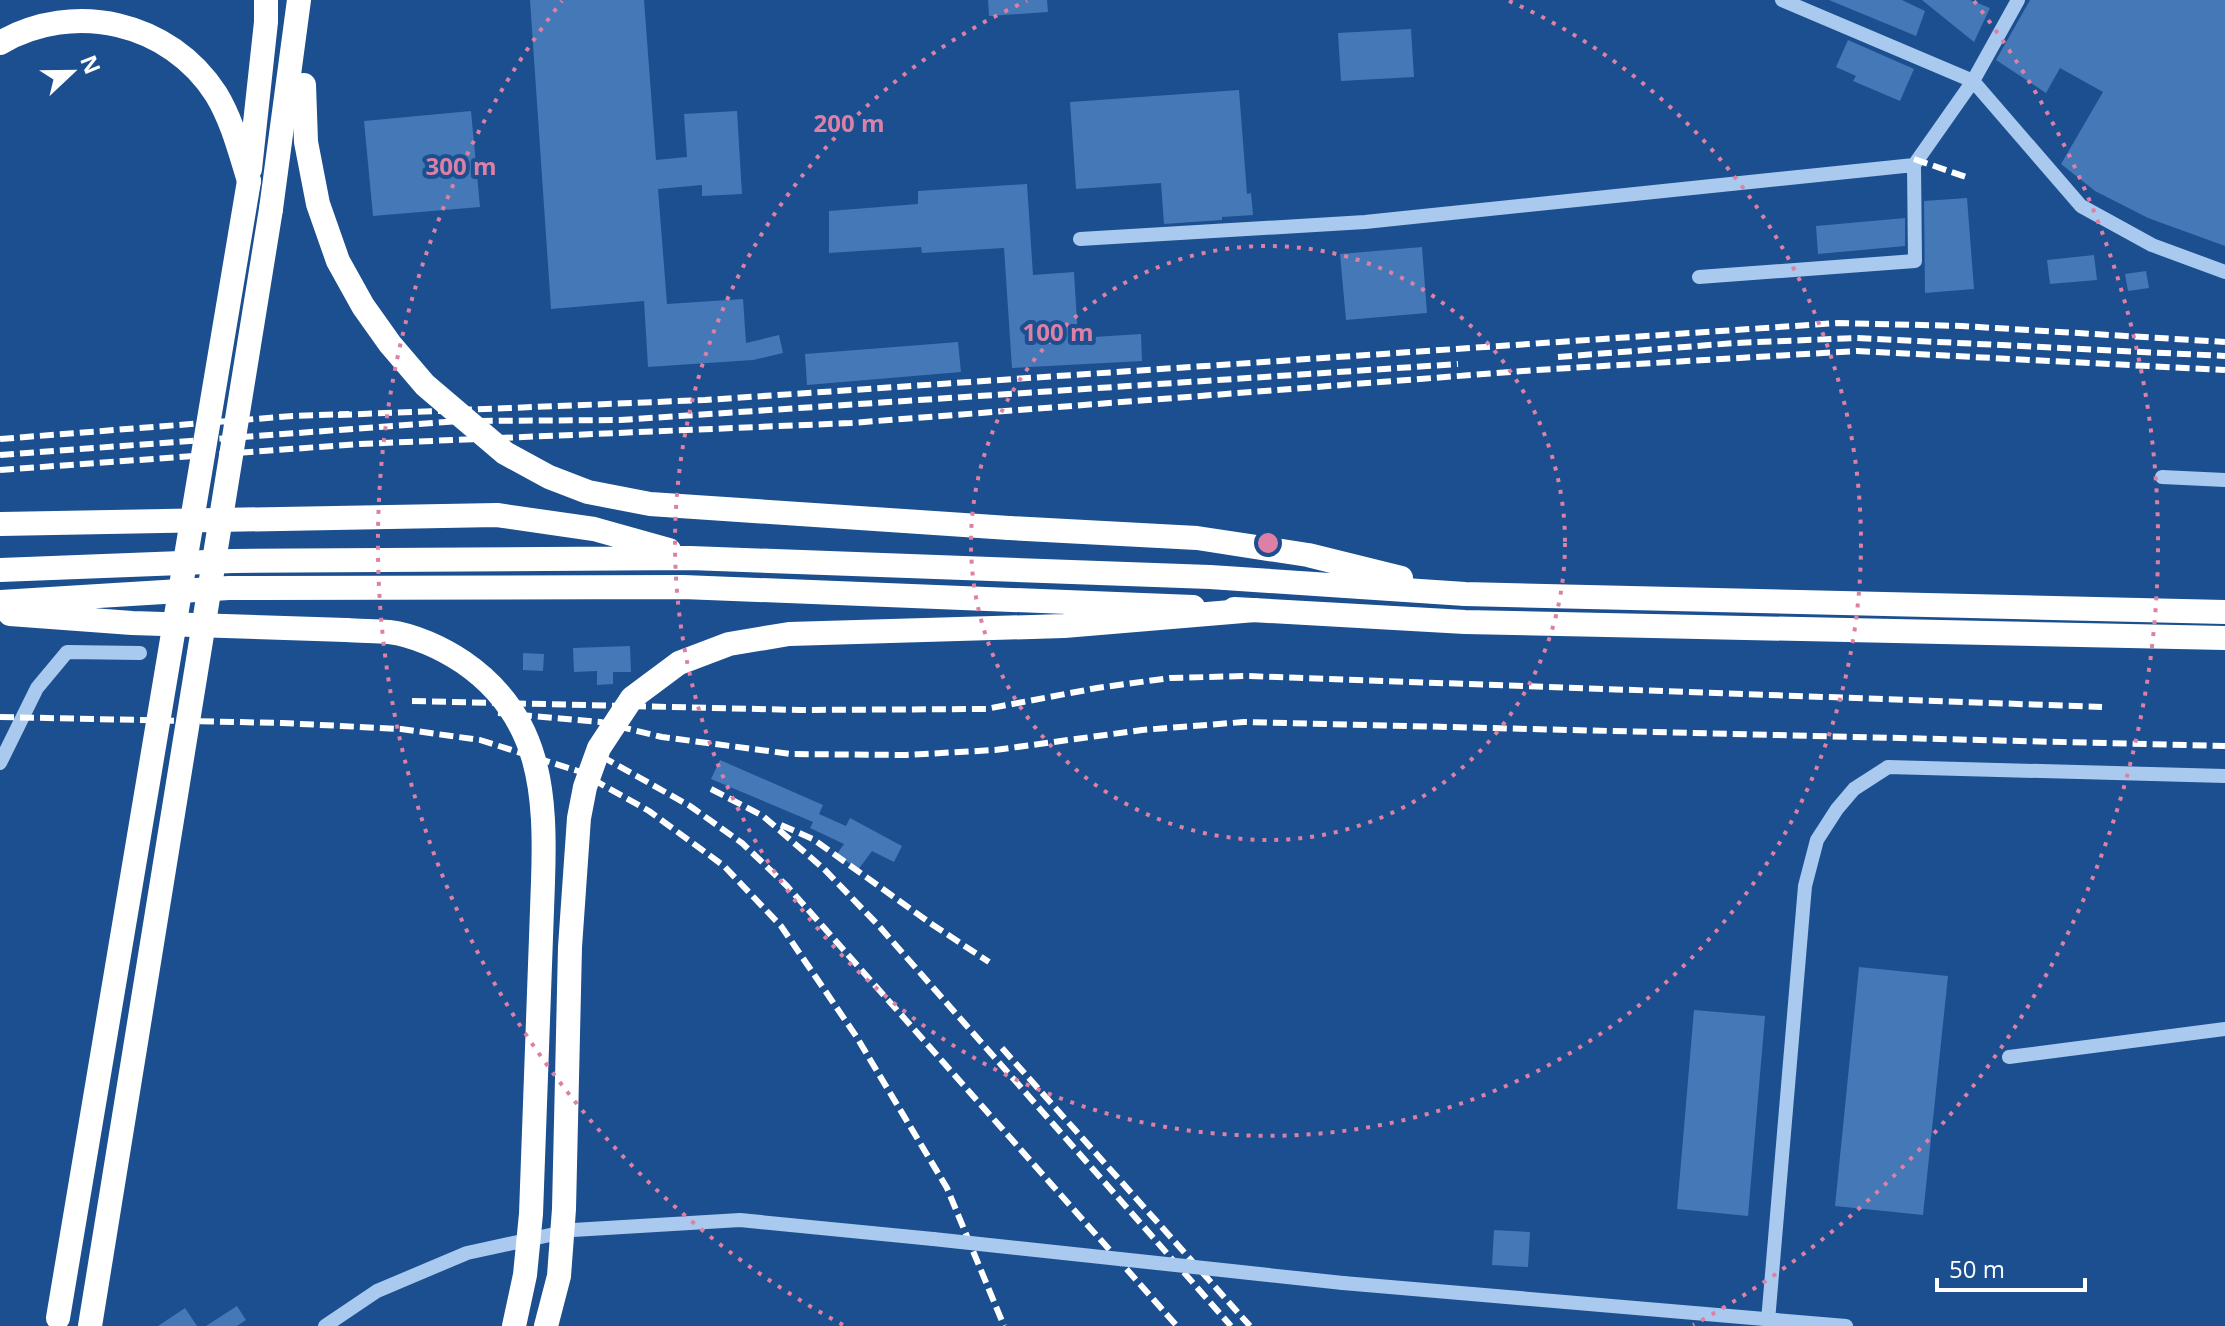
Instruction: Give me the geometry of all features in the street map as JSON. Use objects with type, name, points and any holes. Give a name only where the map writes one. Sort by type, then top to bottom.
[{"type":"highway","points":[[57,1322],[249,181],[266,0]]},
{"type":"highway","points":[[90,1326],[266,240],[296,84],[300,0]]},
{"type":"highway","points":[[0,43],[37,25],[68,18],[134,27],[162,40],[194,66],[217,95],[235,134],[249,181]]},
{"type":"highway","points":[[296,84],[318,204],[345,272],[363,306],[425,385],[505,453],[549,477],[588,492],[650,504],[1197,538],[1308,555],[1465,594]]},
{"type":"highway","points":[[0,524],[497,515],[594,529],[690,558]]},
{"type":"highway","points":[[0,570],[142,563],[690,558],[1210,577],[1465,594],[2225,612]]},
{"type":"highway","points":[[0,602],[229,588],[683,587],[1255,610],[1465,622],[2225,638]]},
{"type":"highway","points":[[546,1326],[559,1276],[564,1209],[570,947],[579,818],[585,787],[599,748],[632,698],[679,663],[729,644],[789,634],[1064,626],[1255,610]]},
{"type":"highway","points":[[0,613],[132,623],[392,632],[451,654],[501,694],[520,724],[531,751],[542,797],[544,869],[531,1214],[525,1275],[514,1326]]},
{"type":"street","points":[[1782,0],[1973,81],[2081,206],[2152,245],[2225,272]]},
{"type":"street","points":[[1699,277],[1915,261],[1914,165],[1973,81],[2018,0]]},
{"type":"street","points":[[1080,239],[1365,222],[1914,165]]},
{"type":"street","points":[[2162,477],[2225,480]]},
{"type":"street","points":[[0,763],[37,688],[67,652],[140,653]]},
{"type":"street","points":[[1768,1321],[1805,886],[1817,840],[1854,789],[1888,767],[2225,776]]},
{"type":"street","points":[[2009,1057],[2225,1029]]},
{"type":"street","points":[[325,1326],[377,1291],[467,1253],[573,1230],[740,1220],[1343,1283],[1846,1326]]},
{"type":"building","points":[[530,0],[644,0],[656,160],[687,157],[684,114],[737,111],[742,194],[702,196],[702,185],[658,189],[667,304],[743,299],[746,343],[779,335],[783,353],[753,360],[648,367],[644,301],[551,309]]},
{"type":"building","points":[[988,0],[1047,0],[1048,12],[989,16]]},
{"type":"building","points":[[1829,0],[1902,0],[1925,11],[1916,36]]},
{"type":"building","points":[[1922,0],[1970,0],[1990,8],[1974,42]]},
{"type":"building","points":[[2030,0],[2225,0],[2225,246],[2148,218],[2095,191],[2061,164],[2103,92],[2060,68],[2046,93],[1996,60]]},
{"type":"building","points":[[1411,29],[1414,77],[1341,81],[1338,33]]},
{"type":"building","points":[[1848,40],[1914,69],[1900,101],[1853,81],[1856,76],[1836,67]]},
{"type":"building","points":[[1239,90],[1247,194],[1251,193],[1253,215],[1164,224],[1161,183],[1076,189],[1070,102]]},
{"type":"building","points":[[471,111],[480,207],[373,216],[364,121]]},
{"type":"building","points":[[1027,184],[1033,275],[1074,272],[1078,338],[1141,334],[1142,361],[1012,368],[1004,248],[922,253],[921,247],[829,253],[829,211],[918,204],[918,191]]},
{"type":"building","points":[[1967,198],[1974,289],[1925,293],[1924,201]]},
{"type":"building","points":[[1905,218],[1905,246],[1818,254],[1816,226]]},
{"type":"building","points":[[1422,247],[1427,313],[1346,320],[1340,254]]},
{"type":"building","points":[[2094,255],[2097,280],[2050,284],[2047,260]]},
{"type":"building","points":[[2146,271],[2149,288],[2128,291],[2125,274]]},
{"type":"building","points":[[958,342],[961,372],[807,385],[805,354]]},
{"type":"building","points":[[630,646],[631,672],[613,672],[613,684],[597,685],[597,671],[574,672],[573,648]]},
{"type":"building","points":[[523,653],[544,654],[543,671],[523,670]]},
{"type":"building","points":[[720,760],[823,805],[819,814],[846,826],[850,818],[902,846],[894,862],[872,851],[858,870],[837,854],[844,844],[810,828],[813,822],[711,779]]},
{"type":"building","points":[[1859,967],[1948,976],[1923,1215],[1835,1206]]},
{"type":"building","points":[[1694,1010],[1765,1016],[1748,1216],[1677,1209]]},
{"type":"building","points":[[1494,1230],[1530,1232],[1528,1267],[1492,1265]]},
{"type":"building","points":[[237,1306],[246,1320],[237,1326],[206,1326]]},
{"type":"building","points":[[185,1308],[197,1326],[158,1326]]},
{"type":"railway","points":[[1914,159],[1969,178]]},
{"type":"railway","points":[[338,415],[705,400],[1838,323],[1962,326],[2225,342]]},
{"type":"railway","points":[[1558,357],[1735,343],[1857,338],[2225,356]]},
{"type":"railway","points":[[0,470],[360,444],[851,423],[1536,370],[1857,351],[2225,370]]},
{"type":"railway","points":[[0,455],[460,421],[620,420],[1458,364]]},
{"type":"railway","points":[[0,439],[349,414]]},
{"type":"railway","points":[[412,701],[801,710],[986,709],[1170,678],[1246,676],[2102,707]]},
{"type":"railway","points":[[498,713],[600,722],[662,737],[791,754],[906,755],[995,750],[1142,730],[1244,722],[2225,746]]},
{"type":"railway","points":[[0,717],[282,723],[401,729],[480,740],[578,771],[649,811],[724,866],[781,926],[856,1036],[947,1188],[1004,1326]]},
{"type":"railway","points":[[601,756],[690,806],[742,843],[787,886],[1177,1326]]},
{"type":"railway","points":[[711,789],[763,816],[824,869],[878,925],[1231,1326]]},
{"type":"railway","points":[[781,825],[813,839],[989,962]]},
{"type":"railway","points":[[1002,1048],[1250,1326]]}]
